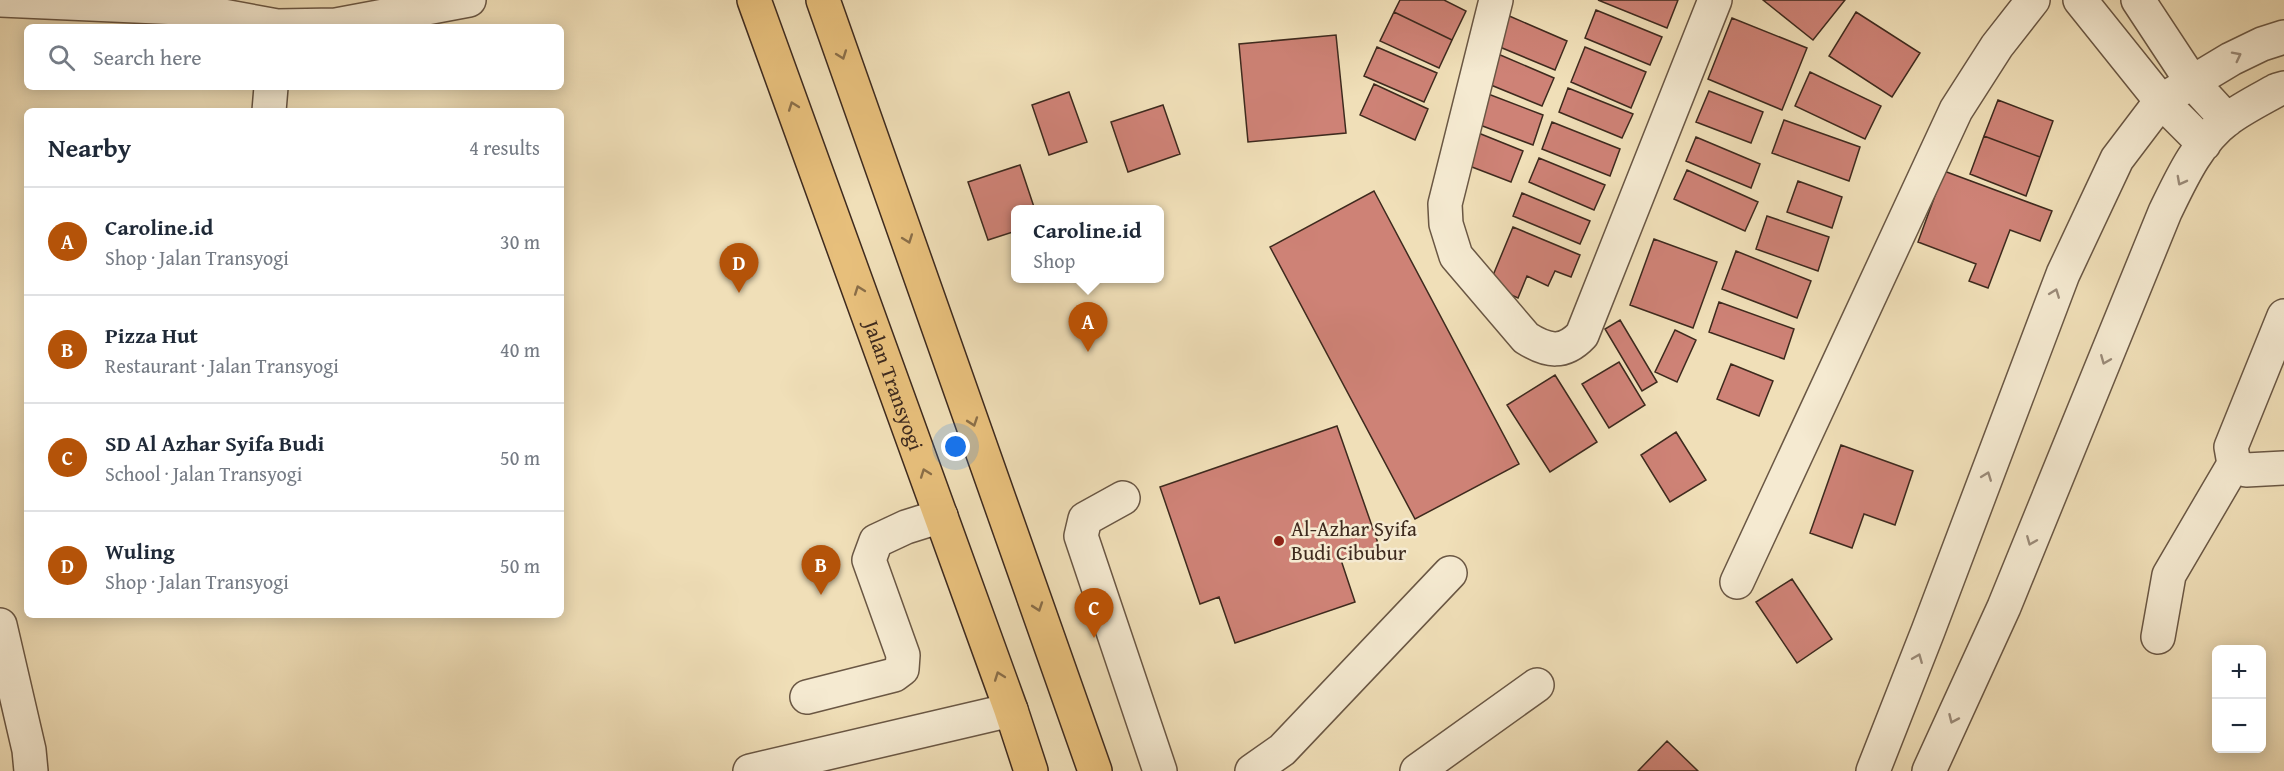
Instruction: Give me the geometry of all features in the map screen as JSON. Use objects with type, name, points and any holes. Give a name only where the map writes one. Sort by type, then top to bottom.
[{"type":"highway","name":"Jalan Transyogi","points":[[754,0],[1032,771]]},
{"type":"highway","points":[[823,0],[1095,771]]},
{"type":"street","points":[[0,0],[180,8],[262,24]]},
{"type":"street","points":[[341,24],[469,0]]},
{"type":"street","points":[[1496,0],[1445,204],[1446,224],[1456,256],[1526,338],[1536,344],[1559,349],[1569,347],[1582,334],[1715,0]]},
{"type":"street","points":[[1737,582],[1956,110],[1997,45],[2033,0]]},
{"type":"street","points":[[2080,0],[2161,101],[2204,144]]},
{"type":"street","points":[[2138,0],[2192,82],[2227,120]]},
{"type":"street","points":[[1873,771],[2063,274],[2117,159],[2161,101],[2251,49],[2284,37]]},
{"type":"street","points":[[1929,771],[2004,607],[2165,212],[2183,176],[2204,144],[2227,120],[2284,88]]},
{"type":"street","points":[[269,108],[271,90]]},
{"type":"street","points":[[2158,637],[2169,575],[2234,464],[2231,447],[2284,316]]},
{"type":"street","points":[[2234,464],[2246,470],[2284,468]]},
{"type":"street","points":[[1123,498],[1085,519],[1081,536],[1160,771]]},
{"type":"street","points":[[807,697],[894,675],[902,669],[903,655],[869,560],[876,541],[906,527],[941,516]]},
{"type":"street","points":[[1252,771],[1282,750],[1450,573]]},
{"type":"street","points":[[0,625],[29,750],[31,771]]},
{"type":"street","points":[[1417,771],[1537,685]]},
{"type":"street","points":[[750,771],[1011,710]]},
{"type":"building","points":[[1400,0],[1444,0],[1466,11],[1452,40],[1394,12]]},
{"type":"building","points":[[1598,0],[1678,0],[1667,28]]},
{"type":"building","points":[[1763,0],[1845,0],[1813,40]]},
{"type":"building","points":[[1596,10],[1662,37],[1650,65],[1585,38]]},
{"type":"building","points":[[1394,12],[1452,40],[1439,68],[1380,41]]},
{"type":"building","points":[[1856,12],[1920,53],[1892,97],[1829,56]]},
{"type":"building","points":[[1507,15],[1567,41],[1555,70],[1495,45]]},
{"type":"building","points":[[1732,18],[1807,48],[1782,110],[1708,79]]},
{"type":"building","points":[[1336,35],[1346,133],[1248,142],[1239,44]]},
{"type":"building","points":[[1377,47],[1437,73],[1424,102],[1364,76]]},
{"type":"building","points":[[1585,47],[1646,72],[1631,108],[1571,82]]},
{"type":"building","points":[[1498,54],[1554,78],[1542,106],[1486,83]]},
{"type":"building","points":[[1810,72],[1881,106],[1865,139],[1795,106]]},
{"type":"building","points":[[1374,84],[1428,109],[1415,140],[1360,115]]},
{"type":"building","points":[[1568,88],[1633,114],[1622,138],[1559,112]]},
{"type":"building","points":[[1709,91],[1763,112],[1751,143],[1696,122]]},
{"type":"building","points":[[1069,92],[1087,142],[1049,155],[1032,105]]},
{"type":"building","points":[[1483,92],[1543,115],[1533,145],[1472,122]]},
{"type":"building","points":[[1998,100],[2053,121],[2040,157],[1984,136]]},
{"type":"building","points":[[1163,105],[1180,154],[1128,172],[1111,122]]},
{"type":"building","points":[[1784,120],[1860,147],[1849,181],[1772,153]]},
{"type":"building","points":[[1552,122],[1620,149],[1610,176],[1542,149]]},
{"type":"building","points":[[1471,130],[1523,151],[1511,182],[1459,162]]},
{"type":"building","points":[[1984,136],[2040,157],[2026,196],[1970,174]]},
{"type":"building","points":[[1696,137],[1760,164],[1751,188],[1686,161]]},
{"type":"building","points":[[1539,158],[1605,185],[1594,210],[1529,182]]},
{"type":"building","points":[[1020,165],[1033,205],[1011,205],[1011,233],[988,240],[968,182]]},
{"type":"building","points":[[1687,170],[1758,202],[1745,231],[1674,199]]},
{"type":"building","points":[[1944,171],[2052,211],[2040,241],[2010,230],[1988,288],[1969,281],[1976,264],[1918,242]]},
{"type":"building","points":[[1798,181],[1842,197],[1832,228],[1787,212]]},
{"type":"building","points":[[1374,191],[1519,464],[1415,519],[1270,247]]},
{"type":"building","points":[[1522,193],[1590,221],[1580,244],[1513,216]]},
{"type":"building","points":[[1767,216],[1829,237],[1818,271],[1756,249]]},
{"type":"building","points":[[1513,227],[1580,255],[1571,277],[1555,271],[1548,286],[1527,276],[1518,298],[1489,285]]},
{"type":"building","points":[[1654,239],[1717,262],[1693,328],[1630,305]]},
{"type":"building","points":[[1736,251],[1811,281],[1797,318],[1722,289]]},
{"type":"building","points":[[1719,302],[1794,329],[1784,359],[1709,332]]},
{"type":"building","points":[[1620,320],[1657,382],[1642,391],[1605,329]]},
{"type":"building","points":[[1675,330],[1696,340],[1677,382],[1655,372]]},
{"type":"building","points":[[1619,362],[1645,405],[1609,428],[1582,384]]},
{"type":"building","points":[[1731,364],[1773,381],[1759,416],[1717,399]]},
{"type":"building","points":[[1555,375],[1597,442],[1550,472],[1507,405]]},
{"type":"building","points":[[1337,426],[1379,546],[1341,560],[1355,602],[1235,643],[1219,597],[1200,604],[1160,487]]},
{"type":"building","points":[[1676,432],[1706,480],[1670,502],[1641,455]]},
{"type":"building","points":[[1841,445],[1913,471],[1895,525],[1864,514],[1852,548],[1810,533]]},
{"type":"building","points":[[1792,579],[1832,639],[1797,663],[1756,602]]},
{"type":"building","points":[[1667,741],[1698,771],[1638,771]]},
{"type":"place","name":"Wuling","points":[[739,293]]},
{"type":"place","name":"Caroline.id","points":[[1088,352]]},
{"type":"place","name":"Al-Azhar Syifa Budi Cibubur","points":[[1279,541]]},
{"type":"place","name":"Pizza Hut","points":[[821,595]]},
{"type":"place","name":"SD Al Azhar Syifa Budi","points":[[1094,638]]}]
